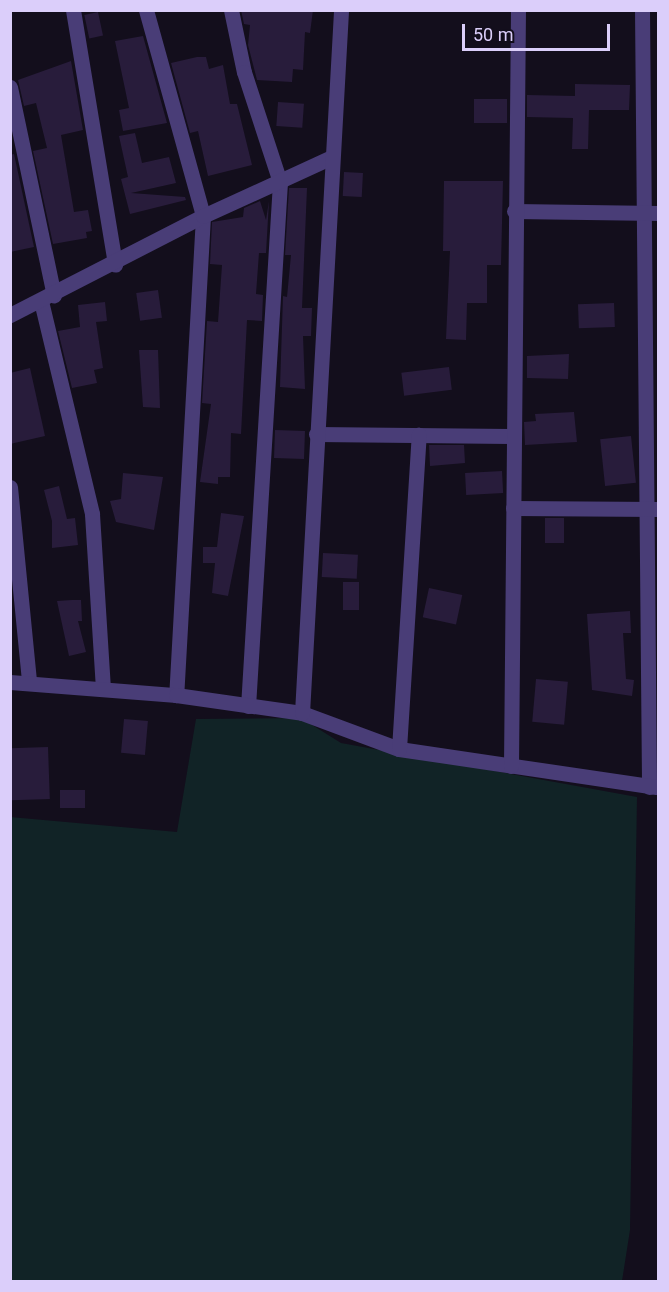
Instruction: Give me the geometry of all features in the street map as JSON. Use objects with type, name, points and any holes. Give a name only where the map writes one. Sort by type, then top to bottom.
[{"type":"street","points":[[73,10],[115,265]]},
{"type":"street","points":[[146,10],[203,216],[176,695]]},
{"type":"street","points":[[231,10],[244,72],[280,182],[248,706]]},
{"type":"street","points":[[302,713],[340,10]]},
{"type":"street","points":[[511,766],[514,211],[518,10]]},
{"type":"street","points":[[10,682],[176,695],[302,713],[399,749],[654,787],[651,213],[642,10]]},
{"type":"street","points":[[10,87],[48,298],[92,514],[103,688]]},
{"type":"street","points":[[10,315],[115,265],[203,216],[332,157]]},
{"type":"street","points":[[514,211],[651,213]]},
{"type":"street","points":[[316,434],[513,436]]},
{"type":"street","points":[[399,749],[419,435]]},
{"type":"street","points":[[10,487],[29,682]]},
{"type":"street","points":[[513,508],[653,509]]},
{"type":"shaded area","points":[[301,718],[341,743],[637,797],[630,1230],[622,1281],[11,1281],[10,817],[177,832],[196,719]]},
{"type":"building","points":[[241,10],[313,10],[310,33],[305,32],[303,70],[293,69],[292,82],[257,80],[248,45],[250,25],[244,24]]},
{"type":"building","points":[[98,12],[103,35],[89,38],[84,15]]},
{"type":"building","points":[[143,36],[167,123],[123,131],[119,110],[129,108],[115,41]]},
{"type":"building","points":[[206,57],[209,69],[223,65],[230,104],[237,104],[252,165],[208,176],[198,131],[190,133],[171,63]]},
{"type":"building","points":[[71,61],[83,130],[61,135],[74,212],[88,210],[92,231],[86,232],[87,238],[53,244],[33,151],[47,148],[36,103],[24,106],[18,80]]},
{"type":"building","points":[[575,84],[630,85],[629,110],[589,110],[588,149],[572,149],[573,118],[527,117],[527,95],[575,96]]},
{"type":"building","points":[[474,99],[507,99],[507,123],[474,123]]},
{"type":"building","points":[[278,102],[304,104],[302,128],[276,126]]},
{"type":"building","points":[[135,133],[142,163],[169,157],[176,183],[131,193],[185,197],[186,200],[130,214],[121,179],[128,177],[119,136]]},
{"type":"building","points":[[14,154],[34,247],[10,252],[10,155]]},
{"type":"building","points":[[344,172],[363,173],[362,197],[343,196]]},
{"type":"building","points":[[444,181],[503,181],[501,265],[487,265],[487,303],[467,303],[466,340],[446,339],[450,251],[443,251]]},
{"type":"building","points":[[289,188],[307,188],[302,308],[312,308],[311,336],[303,336],[305,389],[280,387],[283,296],[287,297],[291,255],[285,255]]},
{"type":"building","points":[[260,201],[266,220],[269,201],[266,253],[259,253],[256,294],[263,295],[262,321],[247,320],[241,434],[231,433],[230,477],[218,477],[218,484],[200,482],[211,404],[202,403],[207,321],[218,322],[222,265],[210,264],[212,222],[243,217],[244,208]]},
{"type":"building","points":[[158,290],[162,318],[140,321],[136,293]]},
{"type":"building","points":[[105,302],[107,321],[96,322],[103,368],[94,370],[97,383],[72,388],[58,331],[80,327],[78,305]]},
{"type":"building","points":[[614,303],[615,327],[579,328],[578,304]]},
{"type":"building","points":[[139,350],[158,350],[160,408],[143,407]]},
{"type":"building","points":[[569,354],[568,379],[527,378],[527,356]]},
{"type":"building","points":[[449,367],[452,390],[404,396],[401,373]]},
{"type":"building","points":[[30,368],[45,436],[10,444],[10,373]]},
{"type":"building","points":[[574,412],[577,442],[525,445],[524,422],[536,421],[535,414]]},
{"type":"building","points":[[275,430],[305,431],[304,459],[274,458]]},
{"type":"building","points":[[631,436],[636,483],[605,486],[600,439]]},
{"type":"building","points":[[429,445],[464,445],[465,463],[430,466]]},
{"type":"building","points":[[502,471],[503,493],[466,495],[465,473]]},
{"type":"building","points":[[123,473],[163,477],[154,530],[116,522],[110,501],[121,499]]},
{"type":"building","points":[[59,486],[67,519],[75,518],[78,545],[52,548],[52,521],[44,490]]},
{"type":"building","points":[[221,513],[244,516],[228,596],[212,593],[215,563],[203,563],[203,547],[217,547]]},
{"type":"building","points":[[545,518],[564,518],[564,543],[545,543]]},
{"type":"building","points":[[323,553],[358,555],[357,579],[322,577]]},
{"type":"building","points":[[343,582],[359,582],[359,610],[343,610]]},
{"type":"building","points":[[429,588],[462,595],[456,624],[423,617]]},
{"type":"building","points":[[81,600],[82,621],[78,621],[86,652],[69,656],[57,601]]},
{"type":"building","points":[[630,611],[631,633],[623,633],[626,679],[634,680],[632,696],[592,690],[587,614]]},
{"type":"building","points":[[536,679],[568,682],[564,725],[532,722]]},
{"type":"building","points":[[124,719],[148,721],[145,755],[121,753]]},
{"type":"building","points":[[48,747],[50,799],[12,800],[10,748]]},
{"type":"building","points":[[60,790],[85,790],[85,808],[60,808]]}]
